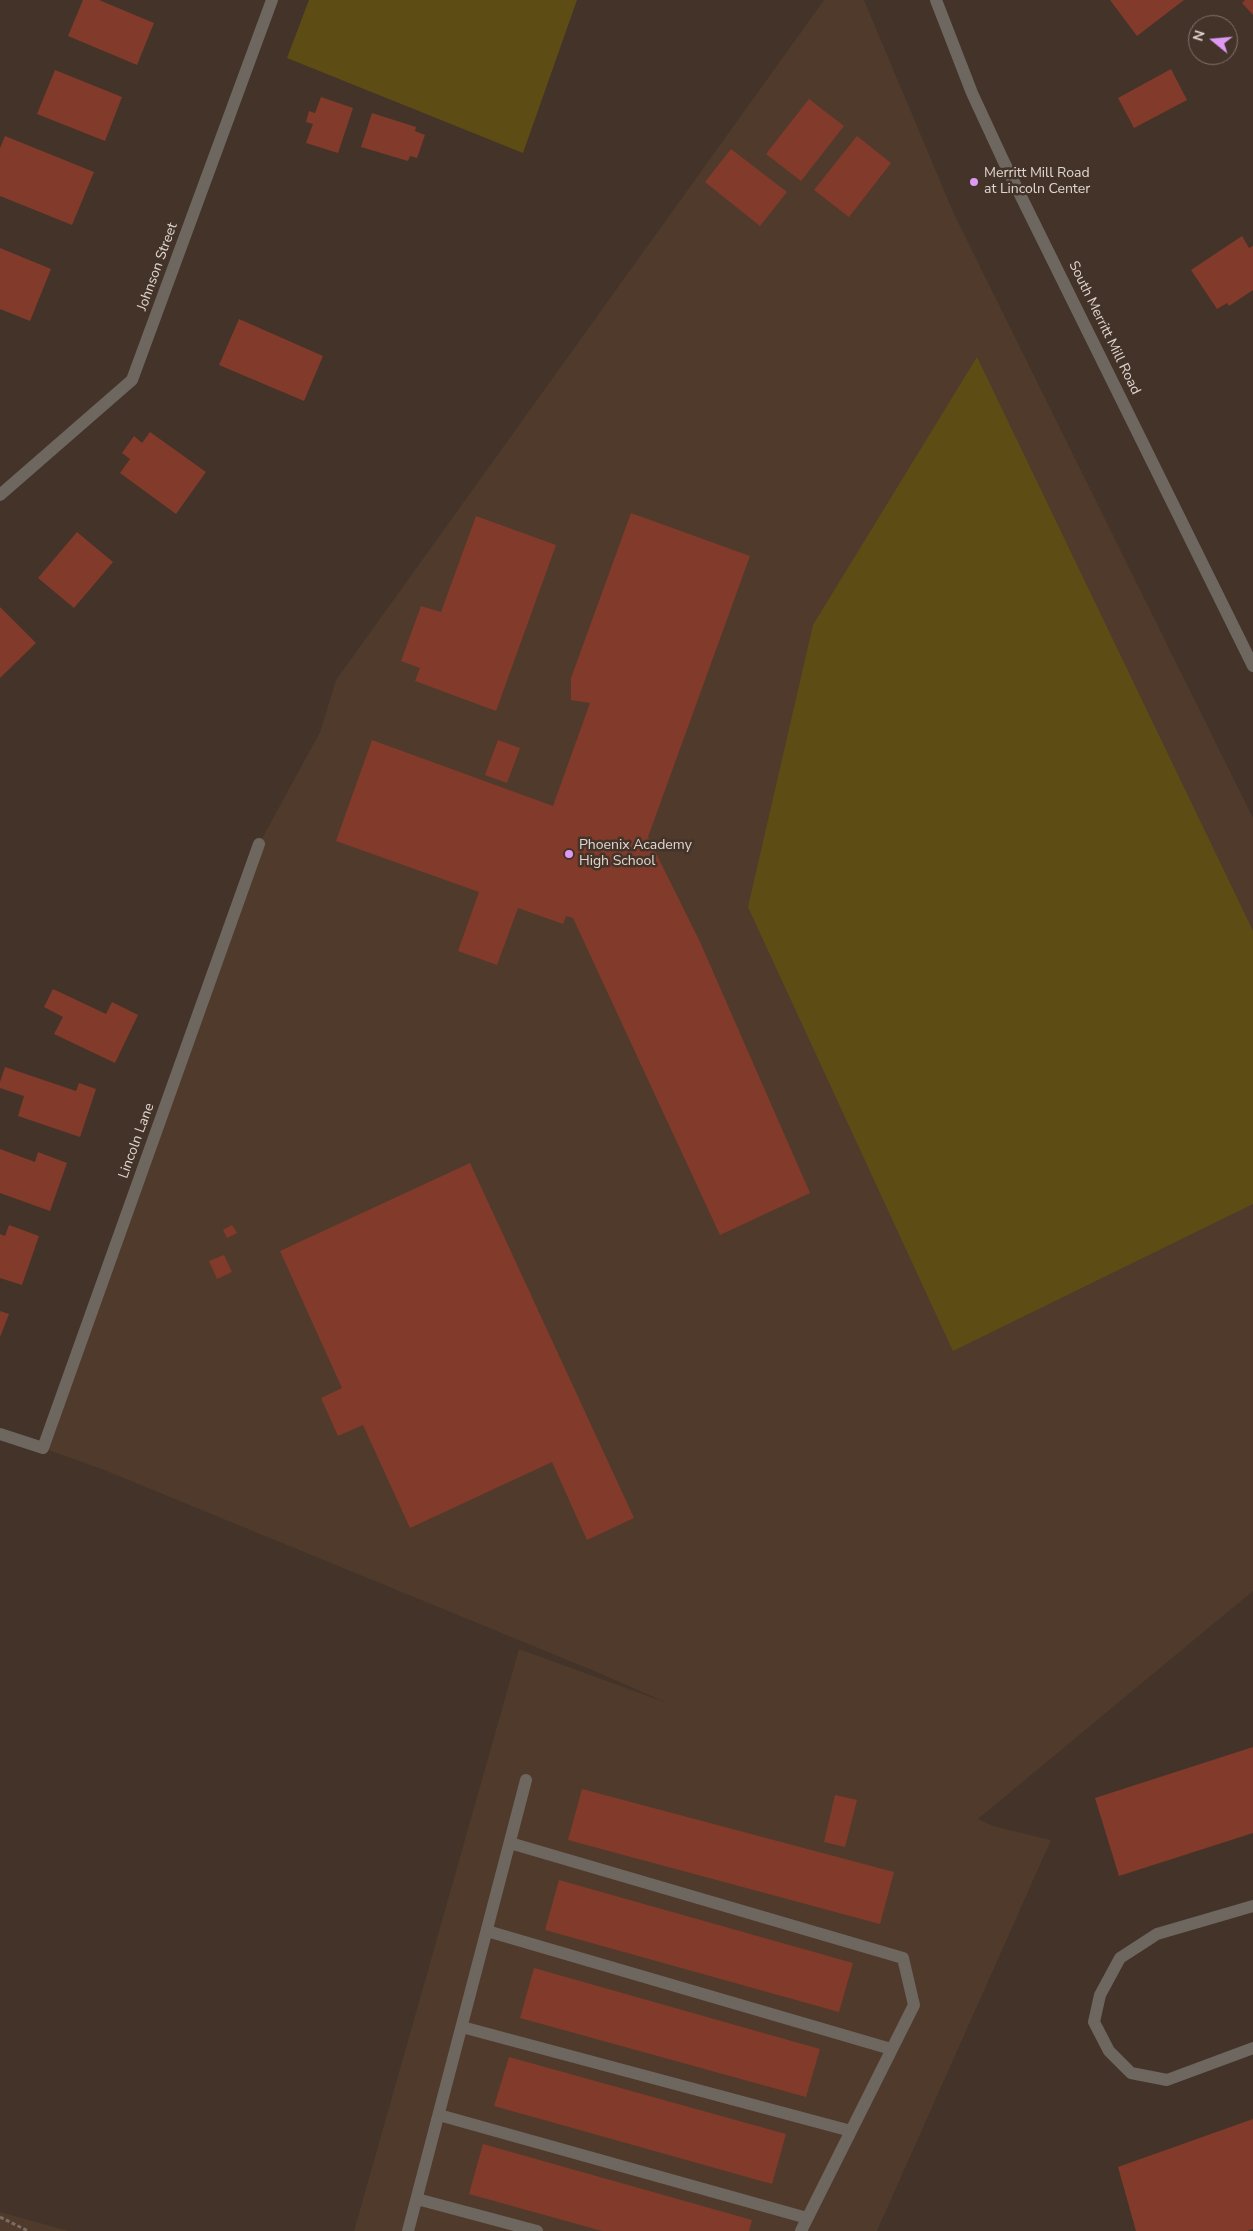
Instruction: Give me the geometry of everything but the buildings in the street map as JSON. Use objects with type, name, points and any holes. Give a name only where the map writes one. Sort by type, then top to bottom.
[{"type":"street","name":"Johnson Street","points":[[0,495],[132,380],[272,0]]},
{"type":"street","name":"South Merritt Mill Road","points":[[936,0],[972,93],[1003,160],[1253,666]]},
{"type":"street","name":"Lincoln Lane","points":[[0,1434],[43,1448],[259,844]]},
{"type":"street","points":[[408,2231],[526,1780]]},
{"type":"street","points":[[510,1843],[903,1958],[914,2006],[801,2231]]},
{"type":"street","points":[[1253,1906],[1157,1934],[1120,1958],[1100,1995],[1094,2022],[1109,2051],[1131,2073],[1167,2080],[1253,2048]]},
{"type":"street","points":[[487,1931],[891,2049]]},
{"type":"street","points":[[462,2027],[851,2131]]},
{"type":"street","points":[[439,2116],[807,2218]]},
{"type":"street","points":[[417,2198],[537,2231]]},
{"type":"path","points":[[0,2217],[28,2231]]},
{"type":"shaded area","points":[[309,0],[577,0],[523,153],[287,58]]},
{"type":"shaded area","points":[[824,0],[864,0],[954,214],[1253,818],[1253,1591],[978,1819],[993,1826],[1051,1840],[877,2231],[354,2231],[519,1649],[667,1703],[599,1673],[104,1470],[43,1448],[259,844],[320,732],[336,680]]},
{"type":"shaded area","points":[[977,357],[1253,931],[1253,1204],[953,1351],[748,907],[813,625]]},
{"type":"shaded area","points":[[0,2212],[69,2231],[0,2231]]},
{"type":"place","name":"Merritt Mill Road at Lincoln Center","points":[[974,182]]},
{"type":"place","name":"Phoenix Academy High School","points":[[569,854]]}]
